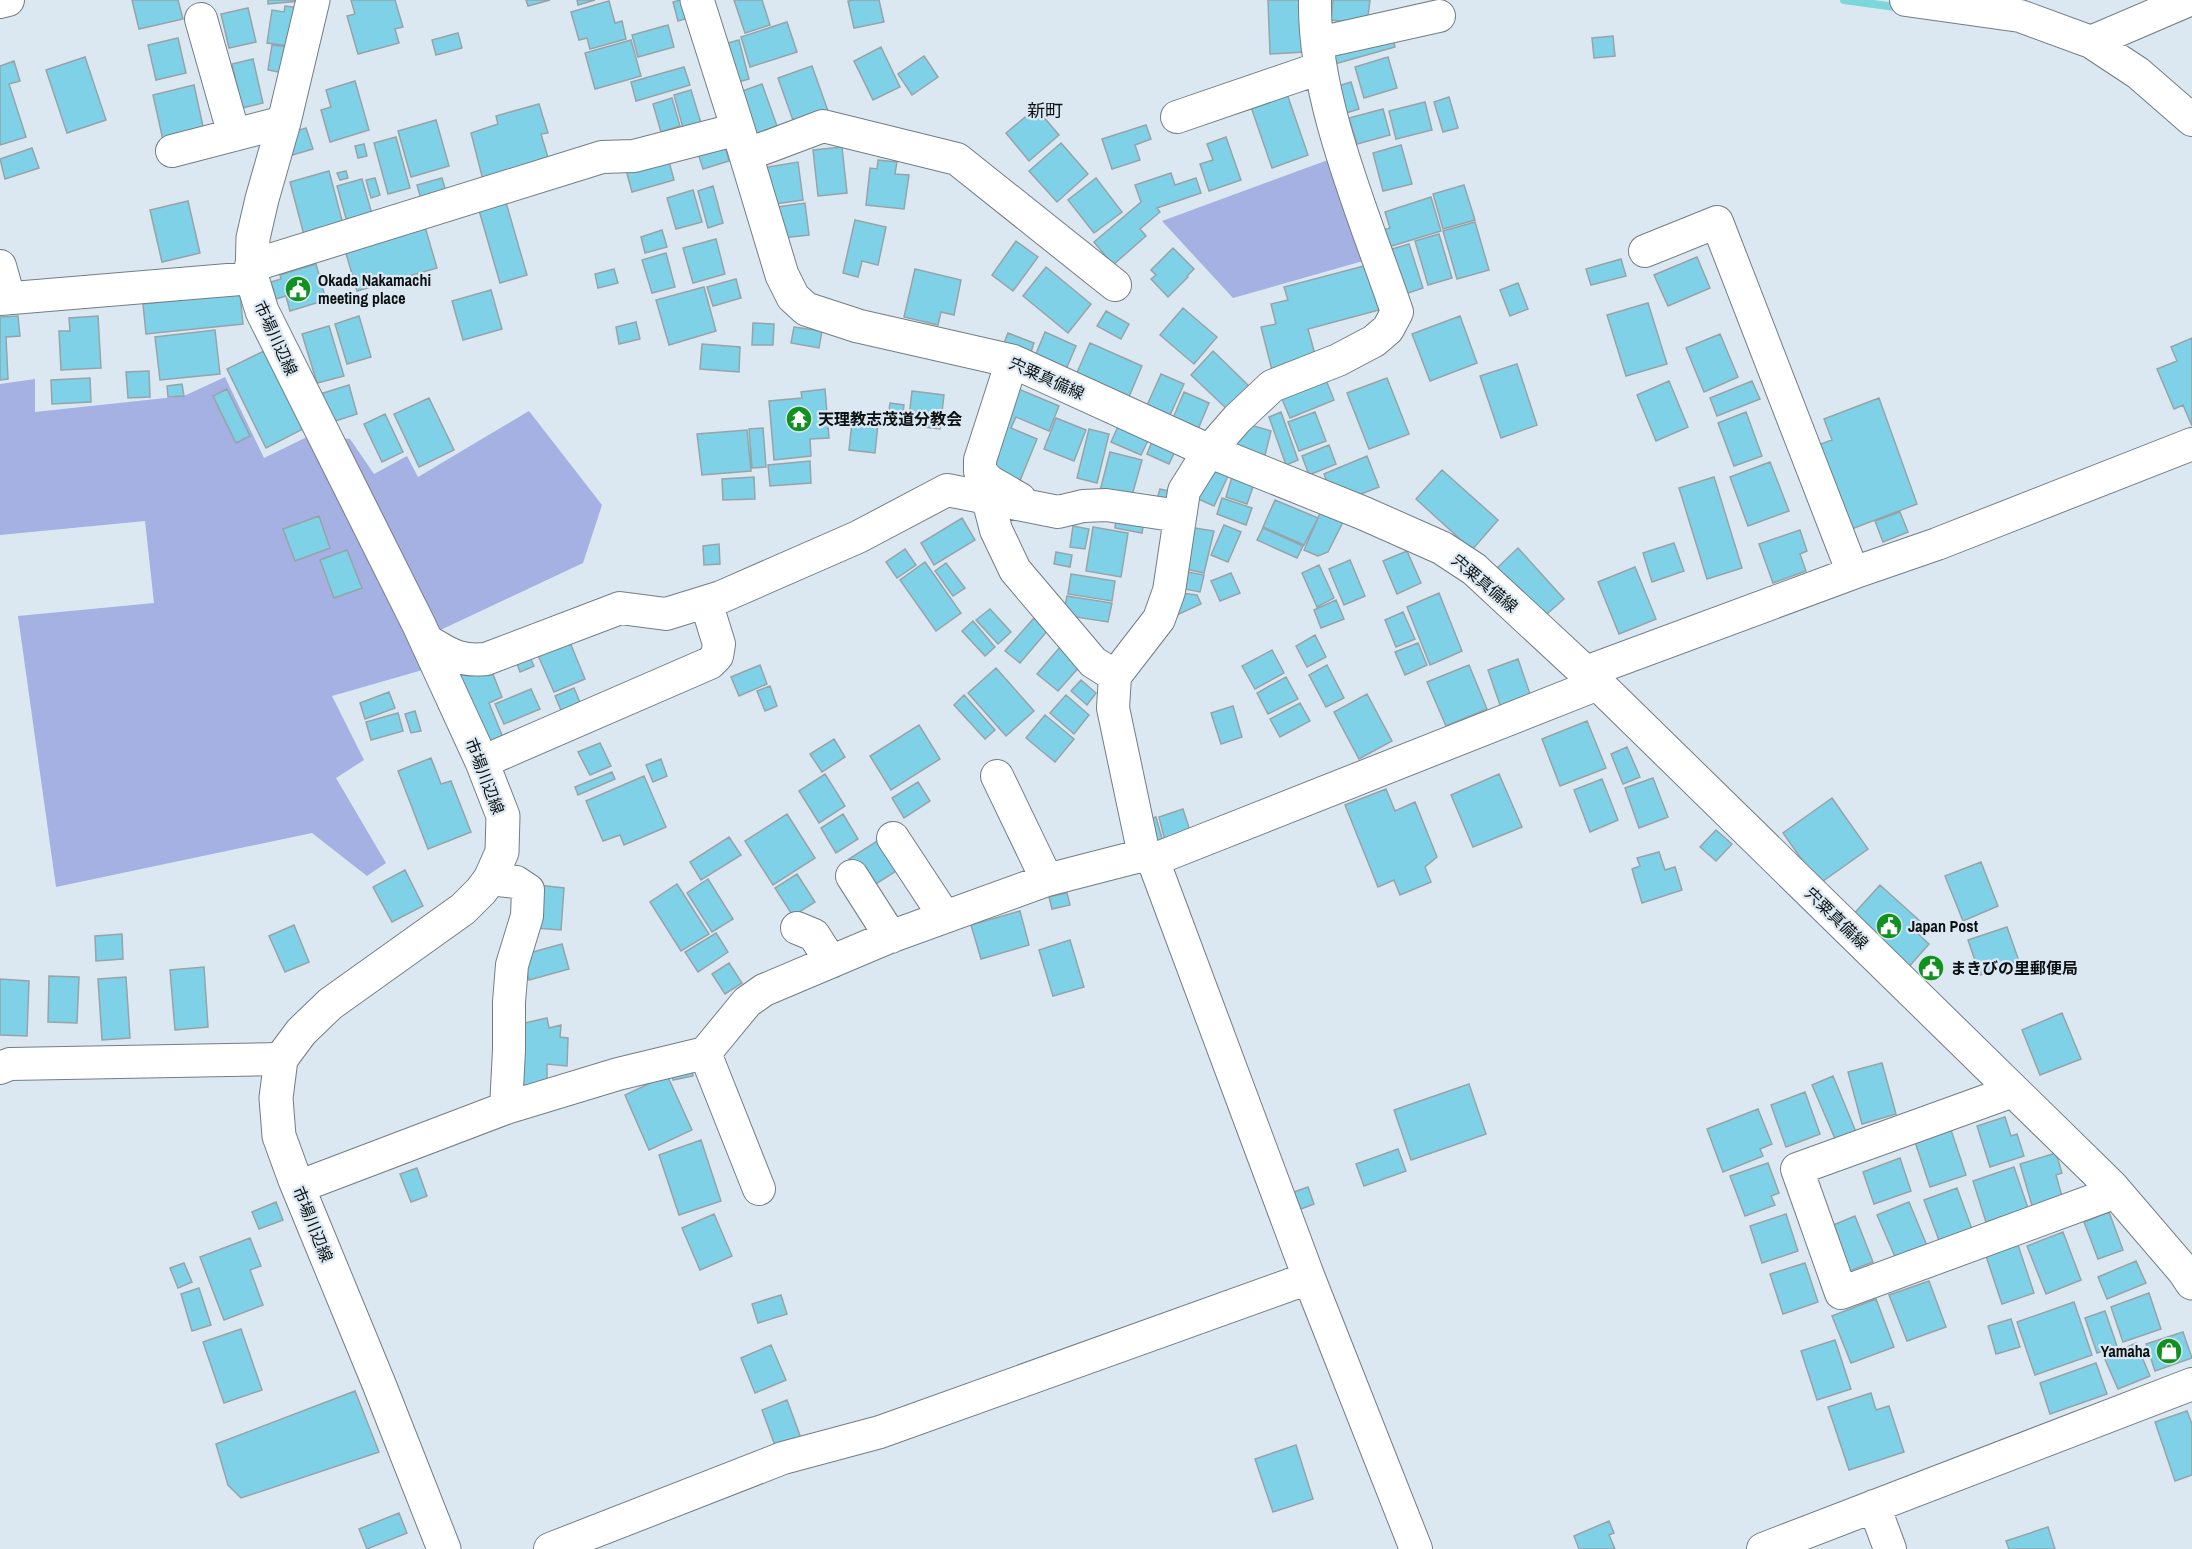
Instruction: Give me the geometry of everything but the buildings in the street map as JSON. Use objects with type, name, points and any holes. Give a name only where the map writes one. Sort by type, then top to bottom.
[{"type":"main road","name":"市場川辺線","points":[[313,0],[253,238],[252,272],[262,311],[426,640],[482,762],[502,816],[502,852],[490,879],[463,909],[330,1004],[301,1032],[281,1059],[276,1098],[279,1136],[444,1549]]},
{"type":"main road","name":"宍粟真備線","points":[[697,0],[782,275],[793,297],[806,309],[858,326],[1012,361],[1209,451],[1363,513],[1442,548],[1474,569],[1592,678],[2116,1192],[2192,1283]]},
{"type":"street","points":[[0,2],[8,0]]},
{"type":"street","points":[[1315,0],[1319,55],[1344,160],[1397,312],[1388,329],[1374,341],[1338,360],[1272,386],[1237,418],[1209,451],[1184,491],[1169,591],[1159,618],[1115,676],[1113,708],[1149,858],[1416,1549]]},
{"type":"street","points":[[1906,0],[2020,16],[2091,42],[2138,73],[2192,120]]},
{"type":"street","points":[[2091,42],[2189,0]]},
{"type":"street","points":[[1177,117],[1319,55],[1439,15]]},
{"type":"street","points":[[201,20],[234,135]]},
{"type":"street","points":[[172,151],[284,122]]},
{"type":"street","points":[[0,266],[5,299],[252,272],[602,158],[742,142],[823,126],[957,159],[1115,285]]},
{"type":"street","points":[[1645,251],[1717,222],[1853,573]]},
{"type":"street","points":[[1012,361],[980,460],[980,471],[989,481],[1036,509]]},
{"type":"street","points":[[298,1187],[506,1108],[618,1074],[705,1053],[747,1002],[764,990],[891,937],[1047,880],[1149,858],[1853,573],[1937,544],[2192,444]]},
{"type":"street","points":[[426,640],[453,656],[469,661],[486,658],[620,608],[666,614],[706,602],[858,537],[947,490],[1058,512],[1083,506],[1106,506],[1179,516]]},
{"type":"street","points":[[988,499],[996,530],[1015,570],[1093,662],[1115,676]]},
{"type":"street","points":[[482,762],[710,663],[717,657],[719,644],[706,602]]},
{"type":"street","points":[[997,776],[1047,880]]},
{"type":"street","points":[[893,838],[945,917]]},
{"type":"street","points":[[852,876],[891,937]]},
{"type":"street","points":[[490,879],[516,882],[528,890],[527,916],[512,966],[506,1108]]},
{"type":"street","points":[[798,928],[814,935],[831,962]]},
{"type":"street","points":[[705,1053],[759,1189]]},
{"type":"street","points":[[0,1068],[10,1064],[281,1059]]},
{"type":"street","points":[[2013,1091],[1797,1169],[1841,1293],[2116,1192]]},
{"type":"street","points":[[550,1549],[783,1458],[880,1432],[1310,1278]]},
{"type":"street","points":[[1763,1549],[2192,1384]]},
{"type":"street","points":[[1874,1506],[1890,1549]]},
{"type":"shaded area","points":[[1328,160],[1363,261],[1233,298],[1162,221]]},
{"type":"shaded area","points":[[225,377],[264,458],[311,435],[350,439],[374,474],[407,456],[418,477],[529,411],[602,505],[583,563],[415,642],[426,669],[332,696],[364,760],[336,778],[386,863],[367,876],[312,833],[56,887],[18,616],[154,603],[145,521],[0,535],[0,384],[35,379],[35,412],[184,396]]},
{"type":"waterway","points":[[1844,0],[1903,8]]},
{"type":"place","name":"Okada Nakamachi meeting place","points":[[298,289]]},
{"type":"place","name":"天理教志茂道分教会","points":[[799,419]]},
{"type":"place","name":"Japan Post","points":[[1889,926]]},
{"type":"place","name":"まきびの里郵便局","points":[[1931,968]]},
{"type":"place","name":"Yamaha","points":[[2169,1351]]},
{"type":"district","name":"新町","points":[[1045,111]]}]
